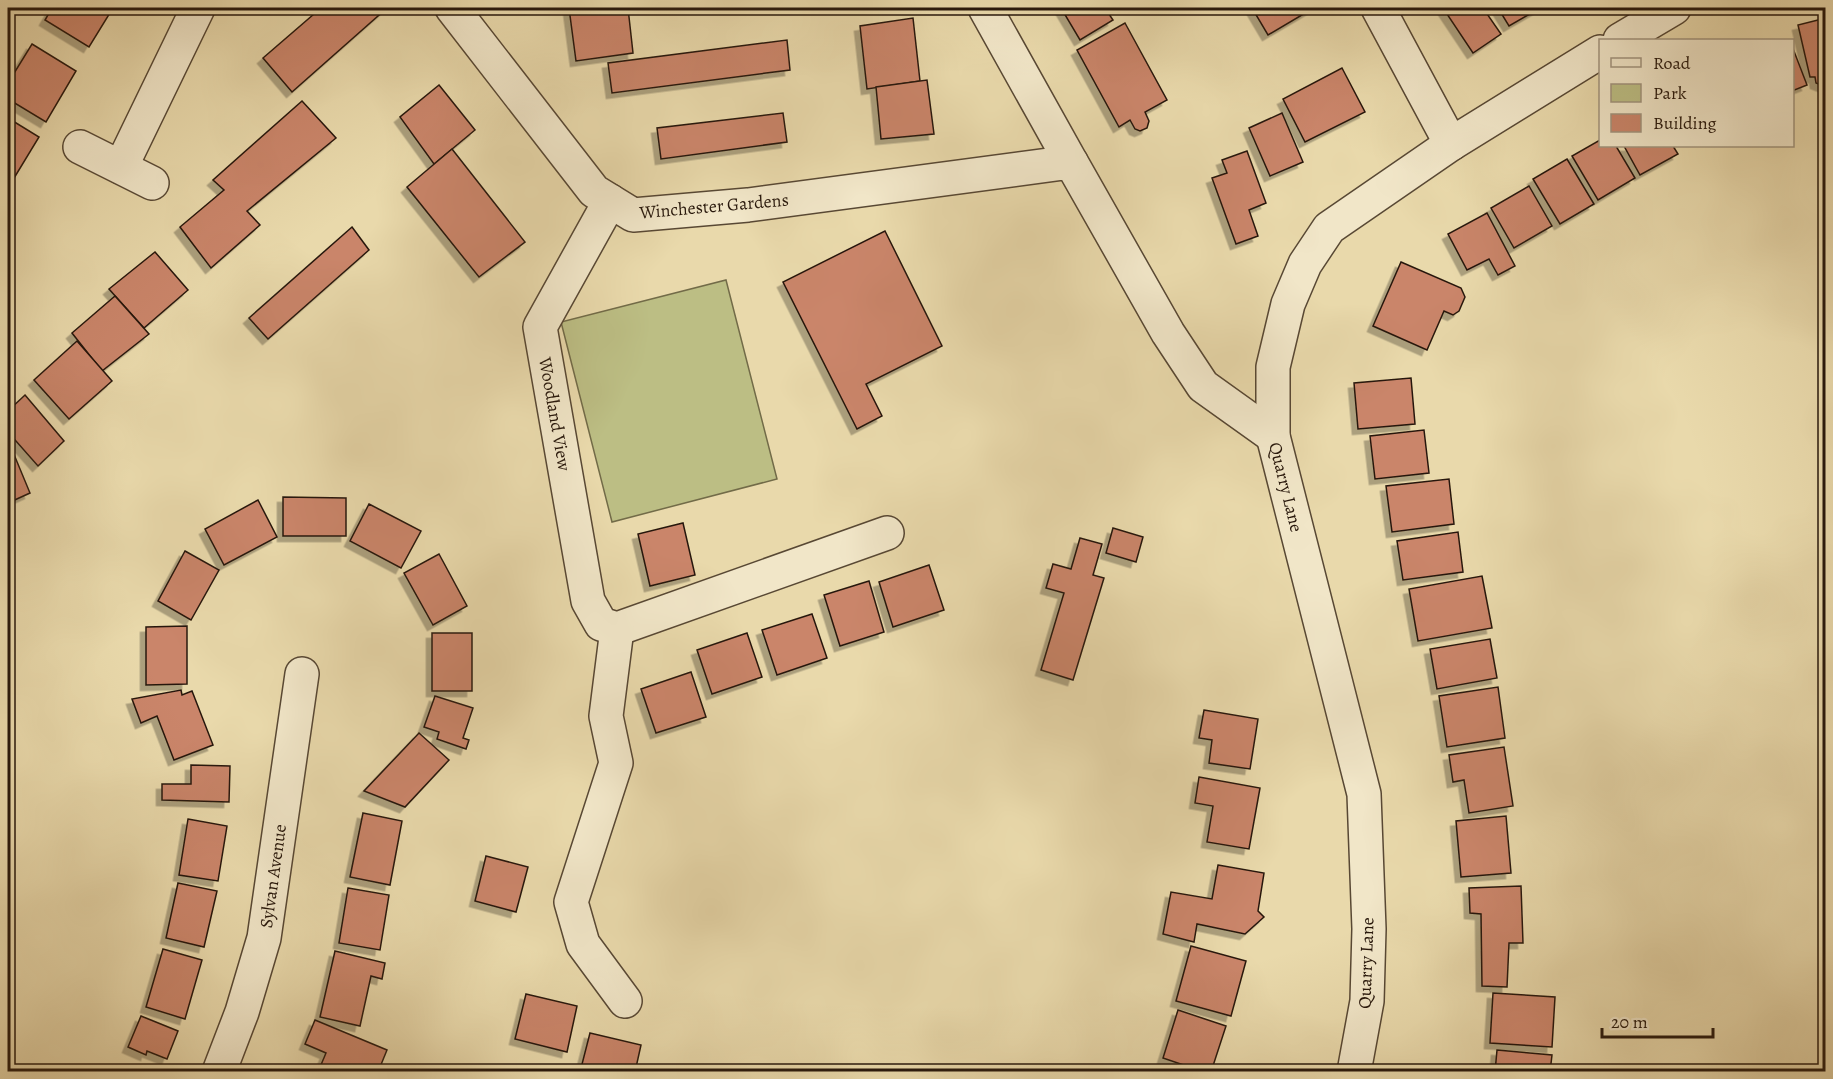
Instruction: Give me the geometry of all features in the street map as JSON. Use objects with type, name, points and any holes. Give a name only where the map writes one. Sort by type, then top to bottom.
[{"type":"street","points":[[121,166],[198,8]]},
{"type":"street","name":"Winchester Gardens","points":[[452,8],[594,191],[633,215],[748,205],[1071,162]]},
{"type":"street","points":[[985,8],[1168,333],[1203,386],[1273,436]]},
{"type":"street","points":[[1378,8],[1450,144]]},
{"type":"street","points":[[1622,39],[1674,8]]},
{"type":"street","name":"Quarry Lane","points":[[1354,1071],[1367,1001],[1369,929],[1364,794],[1273,436],[1274,367],[1288,304],[1305,264],[1329,228],[1450,144],[1599,53]]},
{"type":"street","points":[[80,147],[152,183]]},
{"type":"street","name":"Woodland View","points":[[610,201],[540,327],[588,601],[601,624],[617,629]]},
{"type":"street","points":[[625,1001],[583,944],[571,902],[616,764],[606,716],[617,629],[887,532]]},
{"type":"street","name":"Sylvan Avenue","points":[[219,1071],[242,1012],[264,938],[302,674]]},
{"type":"green space","points":[[726,280],[777,479],[612,522],[561,322]]},
{"type":"building","points":[[52,8],[113,8],[89,47],[45,20]]},
{"type":"building","points":[[321,8],[387,8],[292,92],[263,58]]},
{"type":"building","points":[[569,8],[628,8],[633,53],[576,61]]},
{"type":"building","points":[[1061,8],[1105,8],[1113,20],[1080,40]]},
{"type":"building","points":[[1252,8],[1311,8],[1312,9],[1268,35]]},
{"type":"building","points":[[1443,8],[1483,8],[1501,34],[1473,53]]},
{"type":"building","points":[[1498,8],[1540,8],[1509,26]]},
{"type":"building","points":[[913,18],[920,81],[867,89],[860,26]]},
{"type":"building","points":[[1826,18],[1826,87],[1816,83],[1815,77],[1810,77],[1798,25]]},
{"type":"building","points":[[1125,23],[1167,100],[1145,112],[1149,121],[1147,128],[1140,131],[1135,129],[1130,120],[1119,127],[1077,50]]},
{"type":"building","points":[[787,40],[790,70],[612,93],[608,63]]},
{"type":"building","points":[[32,44],[76,71],[46,122],[8,99],[8,83]]},
{"type":"building","points":[[1794,51],[1807,85],[1794,90]]},
{"type":"building","points":[[1342,68],[1365,112],[1305,142],[1283,99]]},
{"type":"building","points":[[927,80],[934,134],[881,139],[876,87]]},
{"type":"building","points":[[439,85],[475,130],[434,164],[400,117]]},
{"type":"building","points":[[302,101],[336,138],[247,211],[260,225],[211,268],[180,227],[224,190],[213,180]]},
{"type":"building","points":[[783,113],[787,142],[661,159],[657,128]]},
{"type":"building","points":[[1282,113],[1303,162],[1270,176],[1249,128]]},
{"type":"building","points":[[8,118],[39,137],[8,188]]},
{"type":"building","points":[[1599,141],[1599,147],[1617,147],[1635,178],[1598,200],[1572,156]]},
{"type":"building","points":[[1625,147],[1674,147],[1678,154],[1640,175]]},
{"type":"building","points":[[452,149],[525,242],[479,277],[407,187]]},
{"type":"building","points":[[1247,151],[1266,203],[1249,210],[1258,236],[1236,244],[1212,178],[1227,173],[1222,160]]},
{"type":"building","points":[[1567,159],[1594,204],[1560,224],[1533,179]]},
{"type":"building","points":[[1529,186],[1552,226],[1514,248],[1491,208]]},
{"type":"building","points":[[1487,213],[1515,266],[1498,275],[1489,259],[1467,270],[1448,234]]},
{"type":"building","points":[[352,227],[369,250],[268,339],[249,318]]},
{"type":"building","points":[[885,231],[942,346],[866,384],[882,416],[857,429],[783,282]]},
{"type":"building","points":[[155,252],[188,290],[144,328],[109,289]]},
{"type":"building","points":[[1401,262],[1461,288],[1465,297],[1459,311],[1453,315],[1444,311],[1427,350],[1373,326]]},
{"type":"building","points":[[115,296],[149,334],[102,371],[72,333]]},
{"type":"building","points":[[77,341],[112,381],[69,419],[34,380]]},
{"type":"building","points":[[1411,378],[1415,424],[1358,429],[1354,383]]},
{"type":"building","points":[[25,395],[64,441],[38,466],[8,432],[8,411]]},
{"type":"building","points":[[1424,430],[1429,473],[1375,479],[1370,436]]},
{"type":"building","points":[[8,440],[30,493],[8,503]]},
{"type":"building","points":[[1449,479],[1454,524],[1392,532],[1386,486]]},
{"type":"building","points":[[283,497],[346,498],[346,536],[283,536]]},
{"type":"building","points":[[258,500],[277,537],[224,565],[205,529]]},
{"type":"building","points":[[369,504],[421,531],[401,568],[350,541]]},
{"type":"building","points":[[683,523],[695,575],[650,586],[638,534]]},
{"type":"building","points":[[1113,528],[1143,537],[1136,562],[1106,553]]},
{"type":"building","points":[[1458,532],[1463,572],[1403,580],[1397,541]]},
{"type":"building","points":[[1080,538],[1102,544],[1093,575],[1104,578],[1073,680],[1041,670],[1064,593],[1046,588],[1053,564],[1071,569]]},
{"type":"building","points":[[185,551],[219,570],[191,620],[158,601]]},
{"type":"building","points":[[439,554],[467,606],[433,625],[404,573]]},
{"type":"building","points":[[929,565],[944,610],[893,627],[879,582]]},
{"type":"building","points":[[1482,576],[1492,628],[1418,641],[1409,589]]},
{"type":"building","points":[[869,581],[884,632],[840,646],[824,595]]},
{"type":"building","points":[[812,614],[827,658],[777,675],[762,630]]},
{"type":"building","points":[[187,626],[187,684],[146,685],[146,627]]},
{"type":"building","points":[[432,633],[472,633],[472,691],[432,691]]},
{"type":"building","points":[[747,633],[762,677],[712,694],[697,650]]},
{"type":"building","points":[[1490,639],[1497,678],[1437,689],[1430,649]]},
{"type":"building","points":[[691,672],[706,717],[656,733],[641,689]]},
{"type":"building","points":[[1498,687],[1505,738],[1447,747],[1439,696]]},
{"type":"building","points":[[181,690],[182,695],[192,691],[213,745],[174,760],[157,716],[141,723],[132,699]]},
{"type":"building","points":[[435,696],[473,708],[463,738],[469,740],[466,749],[437,739],[439,732],[424,727]]},
{"type":"building","points":[[1204,710],[1258,719],[1250,769],[1209,763],[1212,740],[1199,738]]},
{"type":"building","points":[[419,733],[449,760],[405,807],[364,791]]},
{"type":"building","points":[[1504,747],[1513,806],[1469,813],[1464,780],[1453,782],[1449,755]]},
{"type":"building","points":[[191,765],[230,766],[229,802],[162,800],[162,784],[191,784]]},
{"type":"building","points":[[1199,777],[1260,788],[1249,849],[1207,842],[1213,806],[1195,803]]},
{"type":"building","points":[[363,813],[402,821],[390,885],[350,877]]},
{"type":"building","points":[[1506,816],[1511,873],[1461,877],[1456,821]]},
{"type":"building","points":[[188,819],[227,826],[218,881],[179,875]]},
{"type":"building","points":[[486,856],[528,867],[516,912],[475,901]]},
{"type":"building","points":[[1218,865],[1264,873],[1258,911],[1264,917],[1245,934],[1197,924],[1194,942],[1163,934],[1171,892],[1212,899]]},
{"type":"building","points":[[178,883],[217,891],[204,947],[166,938]]},
{"type":"building","points":[[1521,886],[1523,943],[1509,943],[1507,987],[1482,986],[1481,914],[1470,913],[1469,888]]},
{"type":"building","points":[[348,888],[389,895],[380,950],[339,943]]},
{"type":"building","points":[[1191,946],[1246,961],[1231,1016],[1176,1001]]},
{"type":"building","points":[[163,949],[202,960],[185,1019],[146,1007]]},
{"type":"building","points":[[335,951],[385,963],[382,979],[371,976],[360,1026],[320,1017]]},
{"type":"building","points":[[1493,993],[1555,997],[1552,1047],[1490,1043]]},
{"type":"building","points":[[526,994],[577,1006],[567,1052],[515,1039]]},
{"type":"building","points":[[1178,1010],[1226,1026],[1211,1072],[1204,1072],[1163,1058]]},
{"type":"building","points":[[141,1016],[178,1031],[167,1059],[147,1051],[146,1055],[128,1047]]},
{"type":"building","points":[[315,1020],[387,1050],[378,1072],[318,1072],[326,1053],[305,1044]]},
{"type":"building","points":[[590,1033],[641,1045],[635,1072],[580,1072]]},
{"type":"building","points":[[1497,1050],[1552,1055],[1550,1072],[1495,1072]]}]
